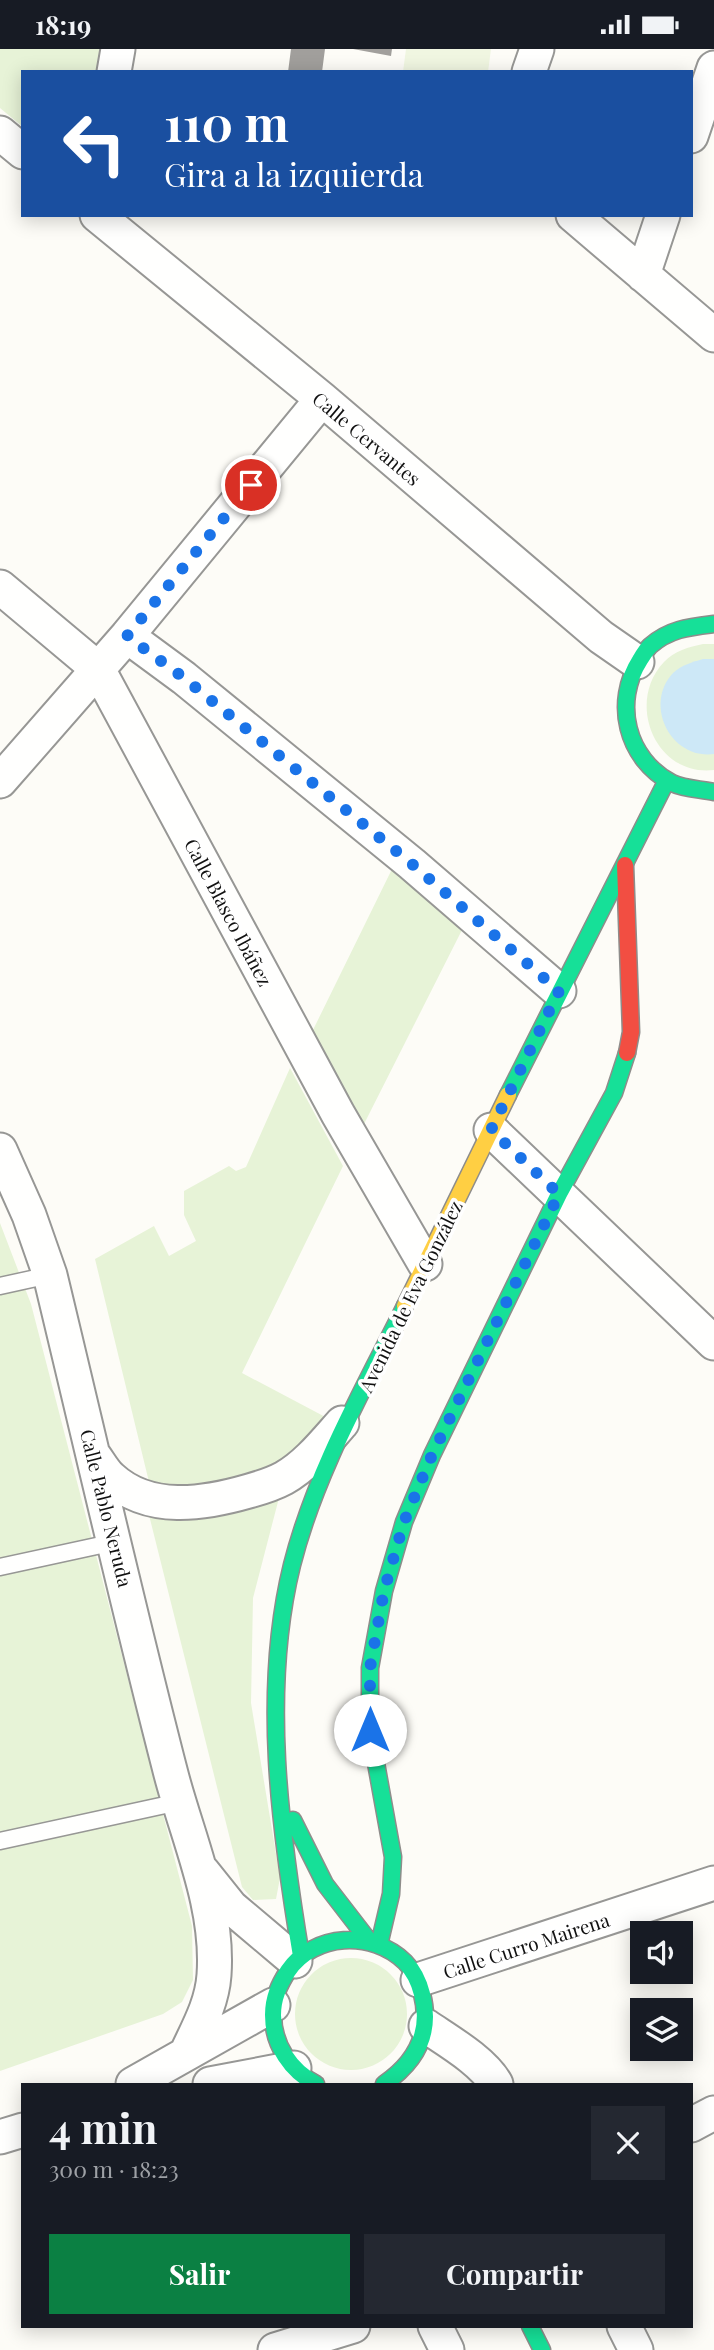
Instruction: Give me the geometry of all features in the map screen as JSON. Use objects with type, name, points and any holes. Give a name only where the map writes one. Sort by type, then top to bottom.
[{"type":"main road","points":[[714,624],[684,627],[649,646],[637,662],[626,687],[624,715],[630,741],[645,765],[666,782],[694,792],[714,792]]},
{"type":"main road","name":"Avenida de Eva González","points":[[278,1753],[275,1671],[288,1580],[296,1547],[329,1464],[559,991],[666,782]]},
{"type":"main road","name":"Avenida de Eva González","points":[[374,1943],[391,1894],[393,1857],[370,1730],[370,1668],[384,1591],[404,1522],[432,1455],[559,1194],[614,1093],[626,1062],[631,1032],[624,863]]},
{"type":"main road","points":[[278,1753],[290,1814],[311,1862],[341,1909],[374,1943]]},
{"type":"main road","points":[[278,1753],[284,1839],[298,1958]]},
{"type":"main road","points":[[305,2076],[281,2050],[274,2028],[273,2005],[284,1975],[298,1958],[323,1943],[348,1938],[389,1949],[406,1962],[418,1980],[424,1994],[423,2073]]},
{"type":"main road","points":[[386,2083],[398,2076],[422,2038]]},
{"type":"main road","points":[[531,2328],[542,2350]]},
{"type":"street","points":[[114,70],[118,49]]},
{"type":"street","points":[[530,70],[537,49]]},
{"type":"street","points":[[693,130],[714,68]]},
{"type":"street","points":[[0,133],[21,150]]},
{"type":"street","name":"Calle Cervantes","points":[[99,217],[322,399],[601,637],[637,662]]},
{"type":"street","points":[[575,217],[714,335]]},
{"type":"street","points":[[643,275],[662,217]]},
{"type":"street","points":[[0,781],[127,636],[322,399]]},
{"type":"street","name":"Calle Blasco Ibáñez","points":[[0,587],[98,669],[338,1114],[425,1264]]},
{"type":"street","points":[[127,636],[184,678],[402,856],[559,991]]},
{"type":"street","points":[[491,1130],[714,1343]]},
{"type":"street","name":"Calle Pablo Neruda","points":[[0,1150],[29,1215],[50,1275],[179,1802],[201,1870],[212,1930],[214,1973],[210,2003],[186,2054]]},
{"type":"street","points":[[94,1455],[111,1478],[136,1494],[158,1501],[189,1504],[225,1498],[284,1478],[315,1453],[355,1408]]},
{"type":"street","name":"Calle Pablo Neruda","points":[[201,1870],[230,1907],[298,1958]]},
{"type":"street","name":"Calle Curro Mairena","points":[[418,1980],[714,1883]]},
{"type":"street","points":[[135,2083],[273,2005]]},
{"type":"street","points":[[422,2038],[459,2048],[495,2083]]},
{"type":"street","points":[[222,2083],[305,2076]]},
{"type":"street","points":[[693,2124],[714,2113]]},
{"type":"street","points":[[0,2137],[21,2131]]},
{"type":"street","points":[[275,2350],[346,2328]]},
{"type":"street","points":[[436,2328],[447,2350]]},
{"type":"street","points":[[625,2328],[636,2350]]},
{"type":"lane","points":[[0,1286],[50,1275]]},
{"type":"lane","points":[[0,1567],[115,1542]]},
{"type":"lane","points":[[0,1841],[179,1802]]},
{"type":"green space","points":[[0,49],[107,49],[103,70],[21,70],[21,125],[0,108]]},
{"type":"green space","points":[[406,49],[491,49],[488,70],[403,70]]},
{"type":"green space","points":[[703,644],[714,644],[714,770],[694,769],[676,762],[662,750],[647,716],[647,697],[653,679],[664,662],[677,652]]},
{"type":"green space","points":[[393,867],[464,926],[363,1126],[312,1032]]},
{"type":"green space","points":[[290,1068],[343,1166],[242,1373],[331,1420],[279,1464],[254,1474],[177,1493],[149,1482],[95,1259],[154,1226],[169,1256],[196,1241],[184,1215],[184,1191],[229,1166],[236,1171],[246,1167]]},
{"type":"green space","points":[[0,1223],[31,1304],[192,1926],[193,1980],[182,2002],[163,2014],[0,2071]]},
{"type":"green space","points":[[280,1494],[253,1598],[251,1703],[280,1878],[276,1899],[253,1900],[242,1887],[149,1515],[182,1521],[248,1510]]},
{"type":"green space","points":[[351,1958],[372,1962],[391,1974],[403,1993],[407,2014],[403,2035],[391,2054],[372,2066],[351,2070],[330,2066],[311,2054],[299,2035],[295,2014],[299,1993],[311,1974],[330,1962]]},
{"type":"water","points":[[703,659],[714,659],[714,754],[699,754],[685,748],[666,728],[661,714],[664,686],[673,673]]},
{"type":"building","points":[[291,49],[325,49],[322,70],[288,70]]},
{"type":"building","points":[[353,49],[392,49],[391,56]]},
{"type":"traffic: fast","points":[[714,624],[672,632],[650,646],[632,676],[626,711],[635,745],[656,773],[677,785],[714,792]]},
{"type":"traffic: fast","points":[[508,1095],[666,782]]},
{"type":"traffic: fast","points":[[379,1945],[391,1894],[393,1857],[370,1730],[370,1668],[384,1591],[404,1522],[432,1455],[559,1194],[614,1093],[627,1053]]},
{"type":"traffic: fast","points":[[301,1956],[286,1859],[277,1760],[277,1661],[283,1613],[292,1565],[313,1498],[341,1433],[405,1306]]},
{"type":"traffic: fast","points":[[293,1820],[325,1884],[369,1941]]},
{"type":"traffic: fast","points":[[314,2083],[291,2064],[280,2047],[274,2026],[274,2003],[285,1976],[299,1958],[313,1949],[344,1940],[360,1941],[392,1952],[411,1969],[422,1994],[425,2021],[419,2045],[405,2066],[385,2083]]},
{"type":"traffic: fast","points":[[531,2328],[542,2350]]},
{"type":"traffic: slow","points":[[405,1306],[508,1095]]},
{"type":"traffic: jam","points":[[625,865],[631,1032],[627,1053]]},
{"type":"route","points":[[251,485],[127,636],[184,678],[412,864],[559,991],[491,1130],[559,1194],[432,1455],[404,1522],[392,1559],[376,1628],[370,1668],[370,1730]]}]
